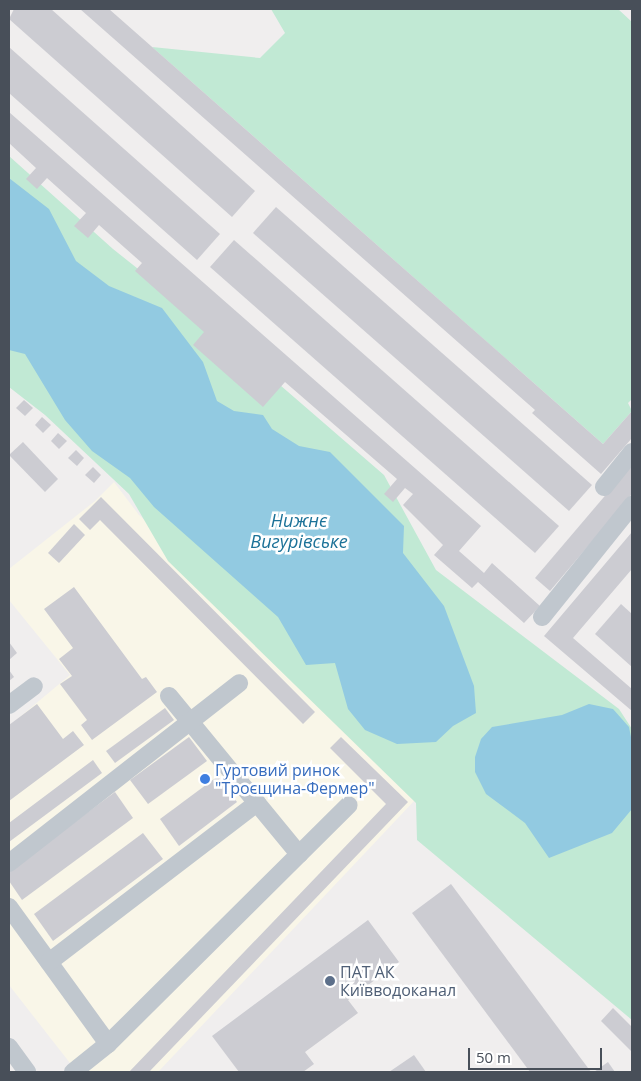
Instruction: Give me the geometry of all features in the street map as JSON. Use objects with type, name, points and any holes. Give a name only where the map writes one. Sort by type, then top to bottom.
[{"type":"street","points":[[604,487],[632,452]]},
{"type":"street","points":[[542,618],[632,505]]},
{"type":"street","points":[[9,863],[239,684]]},
{"type":"street","points":[[9,705],[34,686]]},
{"type":"street","points":[[169,696],[299,854]]},
{"type":"street","points":[[49,962],[257,803]]},
{"type":"street","points":[[74,1072],[108,1044],[349,805]]},
{"type":"street","points":[[9,907],[108,1044]]},
{"type":"street","points":[[9,1047],[27,1072]]},
{"type":"shaded area","name":"Гуртовий ринок \"Троєщина-Фермер\"","points":[[114,482],[139,515],[240,605],[415,800],[158,1072],[77,1072],[9,985],[9,726],[70,675],[9,600],[9,569],[95,501]]},
{"type":"green space","points":[[271,9],[618,9],[632,22],[632,399],[628,403],[632,411],[603,444],[152,47],[260,58],[285,33]]},
{"type":"green space","points":[[9,156],[113,249],[235,346],[384,475],[436,570],[619,709],[632,729],[632,1020],[417,840],[416,803],[168,561],[129,494],[45,415],[9,387]]},
{"type":"water","name":"Нижнє Вигурівське","points":[[9,178],[49,209],[76,261],[109,286],[162,308],[203,362],[217,401],[234,411],[263,415],[272,429],[299,446],[330,452],[404,526],[403,553],[444,606],[474,686],[476,713],[453,726],[436,742],[397,744],[365,730],[348,709],[335,663],[306,665],[278,617],[154,507],[130,478],[92,451],[65,420],[25,354],[9,350]]},
{"type":"water","points":[[589,704],[613,709],[629,727],[632,742],[632,809],[612,833],[549,858],[525,823],[486,794],[475,772],[475,757],[481,739],[492,727],[562,715]]},
{"type":"building","points":[[14,9],[51,9],[255,191],[232,217],[9,19]]},
{"type":"building","points":[[80,9],[109,9],[603,444],[632,411],[632,438],[601,474],[532,413],[535,410]]},
{"type":"building","points":[[9,47],[220,234],[197,260],[9,93]]},
{"type":"building","points":[[9,112],[481,526],[459,551],[484,573],[492,563],[540,606],[524,623],[478,582],[472,588],[434,555],[443,545],[403,505],[413,494],[405,488],[393,502],[384,494],[397,479],[285,382],[263,407],[193,345],[204,332],[135,271],[142,263],[99,225],[88,238],[74,226],[86,213],[47,178],[37,189],[26,179],[36,168],[9,143]]},
{"type":"building","points":[[276,207],[592,485],[569,511],[253,233]]},
{"type":"building","points":[[234,240],[559,526],[535,553],[210,267]]},
{"type":"building","points":[[24,400],[33,408],[25,416],[16,408]]},
{"type":"building","points":[[42,417],[51,425],[43,433],[35,425]]},
{"type":"building","points":[[58,433],[67,441],[59,449],[51,441]]},
{"type":"building","points":[[23,442],[58,479],[45,492],[9,455]]},
{"type":"building","points":[[76,450],[84,458],[77,466],[68,458]]},
{"type":"building","points":[[632,464],[632,494],[550,591],[535,578]]},
{"type":"building","points":[[93,467],[101,475],[94,483],[85,475]]},
{"type":"building","points":[[101,497],[315,712],[303,724],[100,520],[90,530],[79,519]]},
{"type":"building","points":[[74,524],[85,535],[59,563],[48,553]]},
{"type":"building","points":[[632,532],[632,569],[573,638],[632,689],[632,711],[544,636]]},
{"type":"building","points":[[74,587],[142,679],[146,677],[157,692],[92,740],[81,725],[87,720],[60,684],[72,676],[59,659],[73,648],[44,609]]},
{"type":"building","points":[[621,604],[632,614],[632,667],[595,634]]},
{"type":"building","points":[[9,642],[17,653],[9,660]]},
{"type":"building","points":[[9,670],[14,677],[9,681]]},
{"type":"building","points":[[37,704],[63,739],[73,731],[84,745],[9,801],[9,725]]},
{"type":"building","points":[[165,708],[174,720],[115,763],[106,751]]},
{"type":"building","points":[[189,737],[207,761],[148,804],[130,780]]},
{"type":"building","points":[[341,737],[408,802],[149,1072],[129,1072],[386,804],[330,748]]},
{"type":"building","points":[[93,760],[102,773],[9,842],[9,823]]},
{"type":"building","points":[[218,776],[237,802],[179,846],[160,819]]},
{"type":"building","points":[[115,792],[133,818],[22,900],[9,881],[9,871]]},
{"type":"building","points":[[143,833],[163,859],[53,941],[34,914]]},
{"type":"building","name":"ПАТ АК Київводоканал","points":[[451,884],[591,1072],[530,1072],[412,913]]},
{"type":"building","name":"ПАТ АК Київводоканал","points":[[368,920],[399,962],[348,1000],[358,1013],[305,1052],[314,1064],[303,1072],[239,1072],[212,1036]]},
{"type":"building","points":[[613,1008],[632,1027],[632,1052],[601,1021]]},
{"type":"building","points":[[414,1055],[426,1072],[389,1072]]},
{"type":"building","points":[[608,1062],[615,1072],[594,1072]]},
{"type":"place","name":"Гуртовий ринок \"Троєщина-Фермер\"","points":[[205,779]]},
{"type":"place","name":"ПАТ АК Київводоканал","points":[[330,981]]}]
